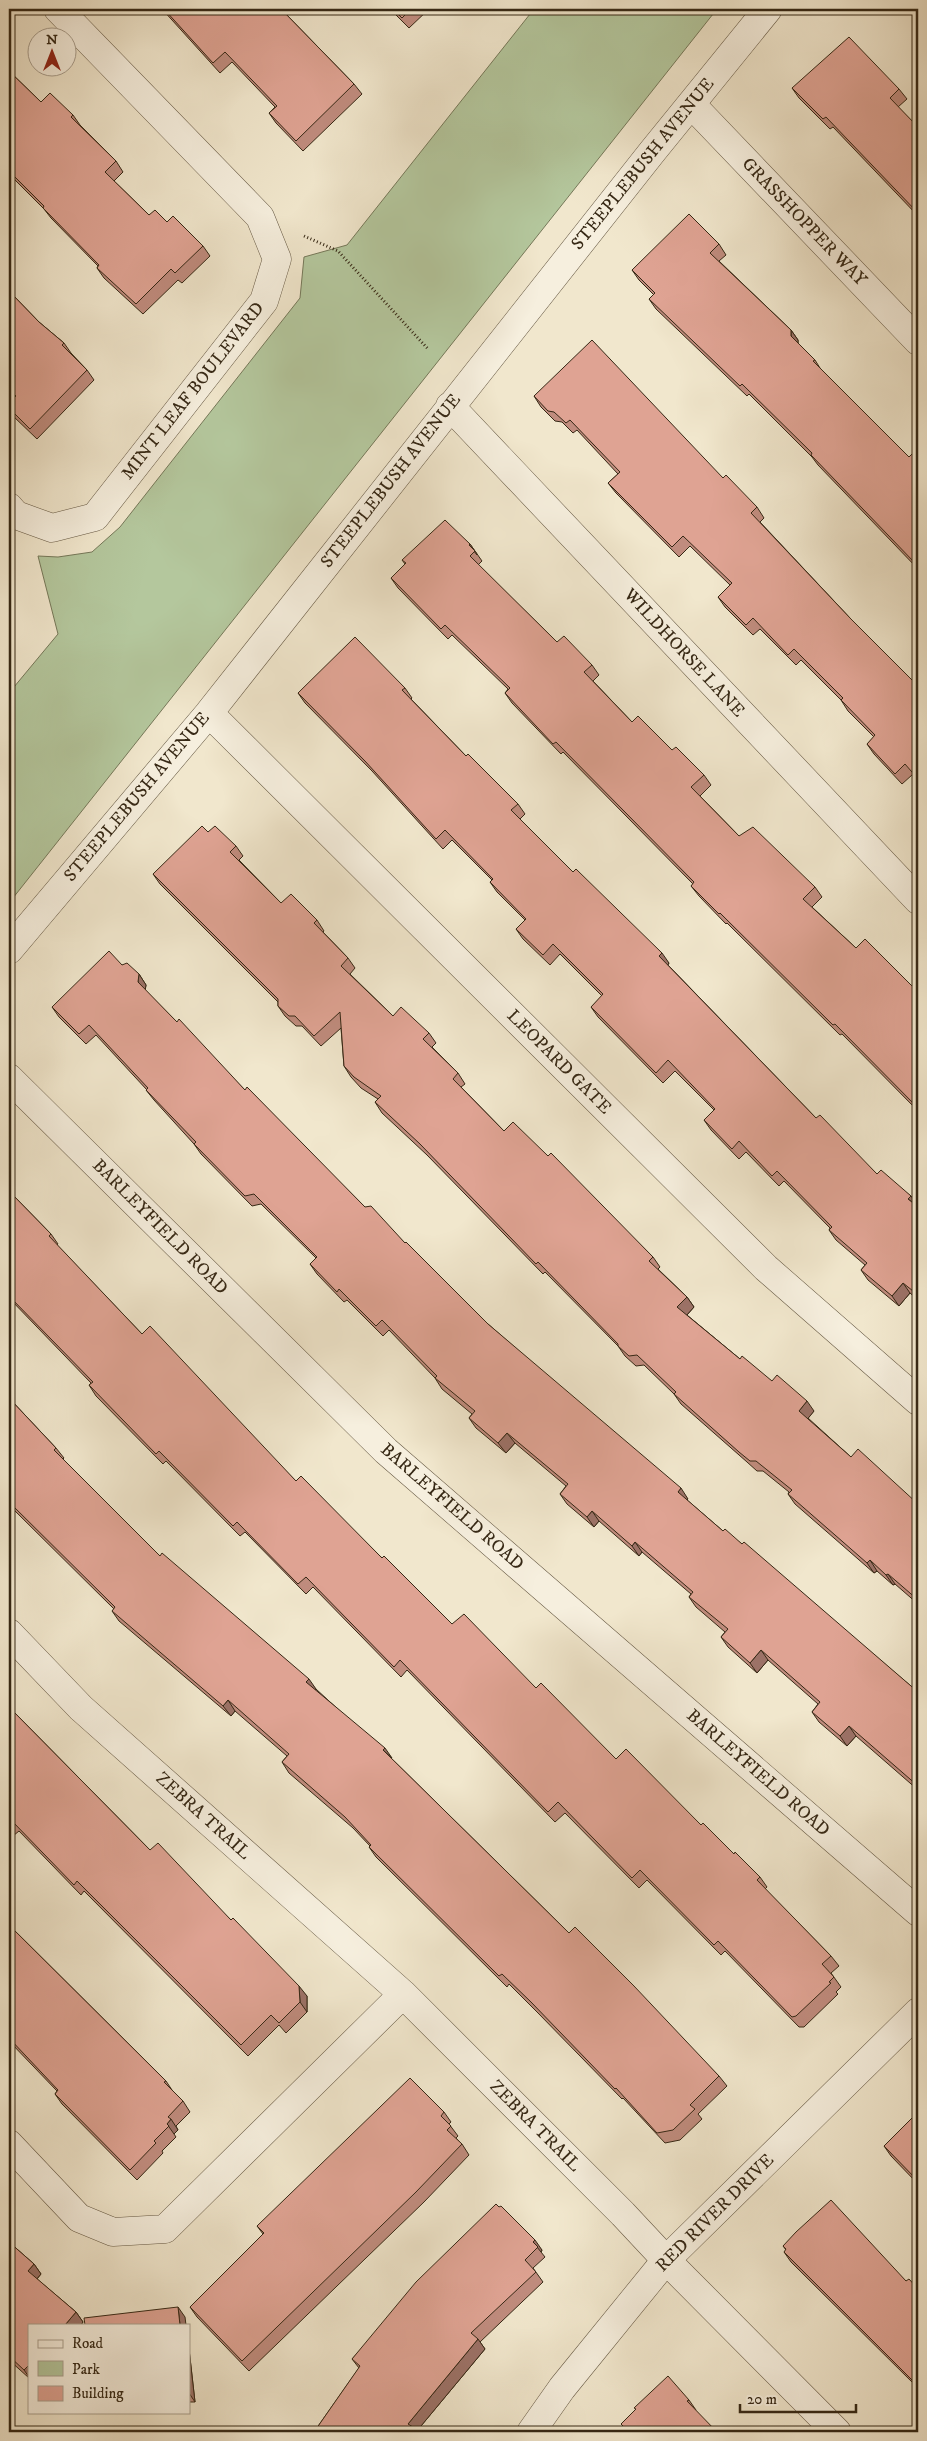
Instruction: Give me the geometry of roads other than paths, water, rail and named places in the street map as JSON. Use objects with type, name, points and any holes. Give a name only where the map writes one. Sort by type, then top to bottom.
[{"type":"street","name":"MINT LEAF BOULEVARD","points":[[9,507],[16,515],[52,528],[95,517],[264,302],[277,259],[260,217],[58,9]]},
{"type":"street","name":"STEEPLEBUSH AVENUE","points":[[9,950],[209,713],[450,406],[768,9]]},
{"type":"street","name":"GRASSHOPPER WAY","points":[[691,104],[918,340]]},
{"type":"street","name":"WILDHORSE LANE","points":[[450,406],[918,900]]},
{"type":"street","name":"LEOPARD GATE","points":[[209,713],[766,1268],[918,1401]]},
{"type":"street","name":"BARLEYFIELD ROAD","points":[[9,1078],[386,1451],[918,1912]]},
{"type":"street","name":"ZEBRA TRAIL","points":[[9,1633],[81,1708],[403,1994],[837,2432]]},
{"type":"street","points":[[9,2144],[80,2218],[113,2232],[165,2229],[403,1994]]},
{"type":"street","name":"RED RIVER DRIVE","points":[[531,2432],[562,2388],[666,2260],[918,2012]]}]
